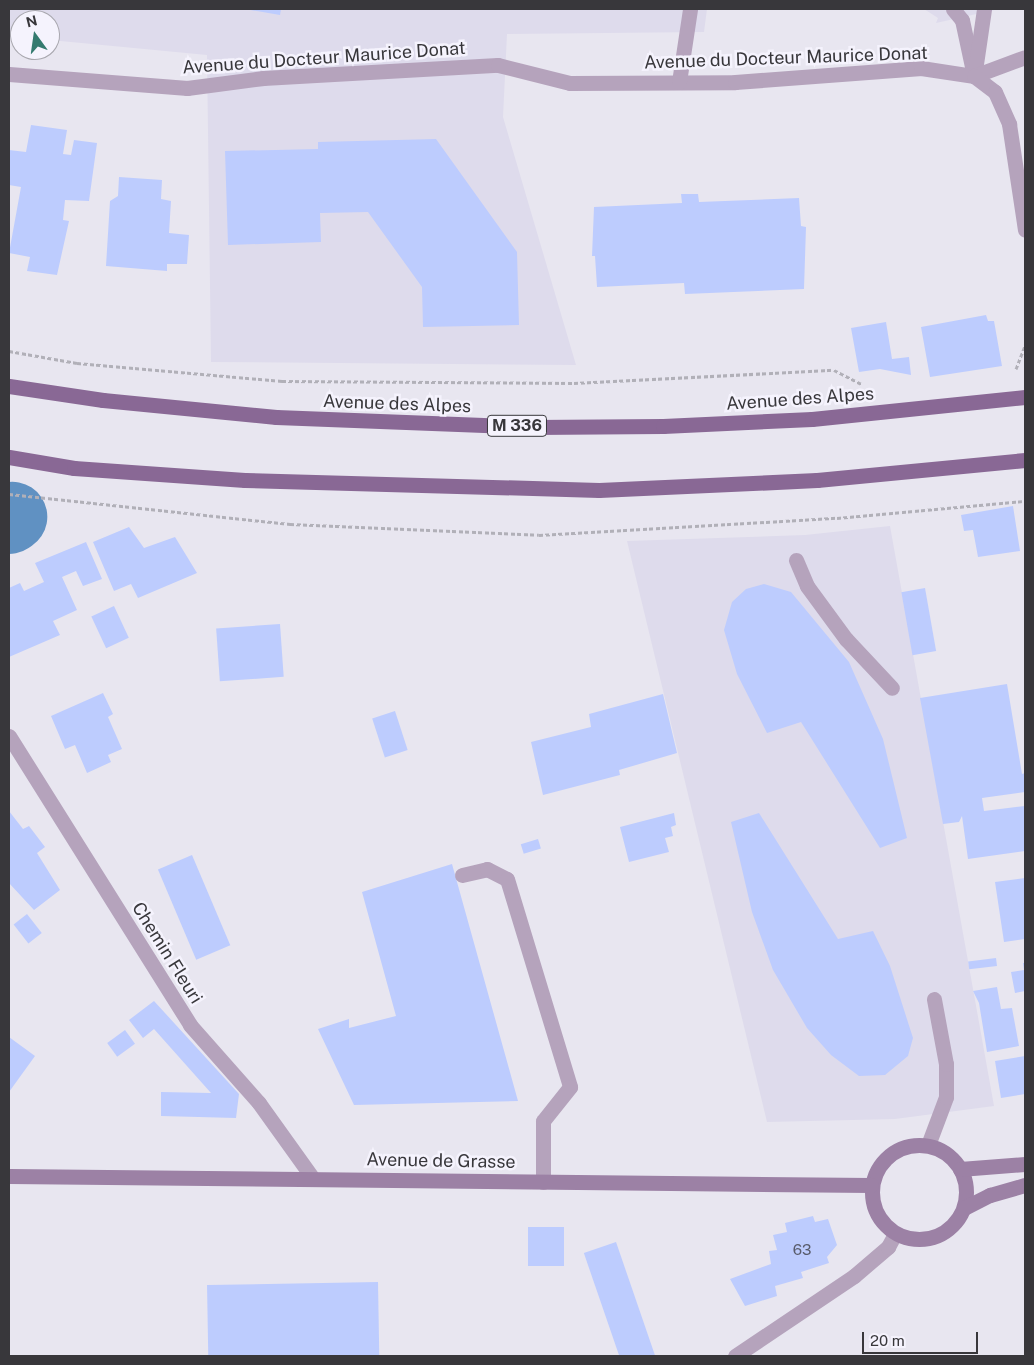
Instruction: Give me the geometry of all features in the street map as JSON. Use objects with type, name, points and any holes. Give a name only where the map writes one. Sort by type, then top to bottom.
[{"type":"main road","name":"Avenue des Alpes","points":[[9,386],[103,400],[276,417],[534,427],[664,426],[812,419],[1025,397]]},
{"type":"main road","points":[[9,457],[74,468],[245,480],[590,490],[817,480],[1025,460]]},
{"type":"main road","points":[[964,1208],[965,1182],[960,1169],[947,1154],[928,1145],[903,1147],[891,1153],[882,1162],[872,1185],[871,1196],[879,1218],[895,1234],[918,1239],[941,1234],[964,1208],[990,1194],[1025,1185]]},
{"type":"main road","points":[[960,1169],[1025,1164]]},
{"type":"main road","name":"Avenue de Grasse","points":[[9,1176],[312,1177],[543,1182],[872,1185]]},
{"type":"street","points":[[679,82],[690,9]]},
{"type":"street","points":[[953,9],[962,20],[974,76],[995,92],[1009,124],[1025,230]]},
{"type":"street","points":[[974,76],[984,9]]},
{"type":"street","name":"Avenue du Docteur Maurice Donat","points":[[9,74],[187,88],[263,78],[498,65],[570,82],[735,82],[921,68],[974,76],[1025,57]]},
{"type":"street","points":[[796,560],[807,586],[840,631],[892,688]]},
{"type":"street","name":"Chemin Fleuri","points":[[9,736],[190,1025],[259,1102],[312,1177]]},
{"type":"street","points":[[462,875],[486,869],[507,879],[570,1087],[543,1121],[543,1182]]},
{"type":"street","points":[[928,1145],[938,1126],[946,1097],[946,1064],[934,999]]},
{"type":"street","points":[[736,1356],[854,1276],[888,1247],[895,1234]]},
{"type":"path","points":[[1010,375],[1017,368],[1025,345]]},
{"type":"path","points":[[9,352],[77,363],[282,382],[574,383],[834,370],[865,386]]},
{"type":"path","points":[[9,494],[290,524],[539,535],[837,518],[1025,500]]},
{"type":"shaded area","points":[[9,9],[707,9],[704,32],[507,34],[503,117],[576,365],[211,362],[207,55],[60,41],[60,10],[10,10],[9,36]]},
{"type":"shaded area","points":[[924,9],[999,9],[936,23],[938,18]]},
{"type":"shaded area","points":[[890,526],[994,1106],[895,1119],[767,1122],[627,541],[805,535]]},
{"type":"building","points":[[245,9],[281,9],[280,15]]},
{"type":"building","points":[[31,125],[67,130],[63,154],[71,155],[74,140],[97,143],[89,201],[65,200],[63,220],[69,221],[57,275],[27,271],[30,257],[9,253],[21,187],[9,185],[9,150],[26,152]]},
{"type":"building","points":[[436,139],[517,252],[519,325],[423,327],[422,287],[368,212],[320,213],[321,242],[228,245],[225,151],[318,149],[318,142]]},
{"type":"building","points":[[119,177],[162,180],[161,199],[171,201],[169,233],[189,235],[187,264],[167,264],[167,271],[106,266],[110,201],[118,196]]},
{"type":"building","points":[[681,194],[698,194],[699,202],[799,198],[801,226],[806,227],[804,289],[685,294],[684,283],[597,287],[595,256],[592,256],[594,207],[682,203]]},
{"type":"building","points":[[986,315],[988,321],[994,321],[1002,366],[930,377],[921,327]]},
{"type":"building","points":[[886,322],[892,359],[909,357],[911,375],[880,369],[859,372],[851,328]]},
{"type":"building","points":[[1013,506],[1020,551],[978,557],[973,530],[964,531],[961,515]]},
{"type":"building","points":[[129,527],[144,548],[175,537],[197,573],[138,598],[131,584],[114,591],[93,542]]},
{"type":"building","points":[[86,542],[102,579],[83,586],[76,571],[62,577],[77,610],[53,621],[60,635],[9,657],[9,588],[20,583],[24,591],[44,582],[35,563]]},
{"type":"building","points":[[764,584],[791,592],[849,662],[883,739],[907,838],[880,848],[801,722],[767,733],[737,674],[724,630],[732,602],[746,589]]},
{"type":"building","points":[[925,588],[936,651],[912,655],[901,592]]},
{"type":"building","points":[[114,606],[129,638],[106,648],[91,617]]},
{"type":"building","points":[[280,624],[284,677],[220,681],[216,628]]},
{"type":"building","points":[[1007,684],[1022,774],[1025,773],[1025,792],[982,798],[984,811],[1025,806],[1025,851],[968,859],[962,816],[959,822],[943,824],[920,698]]},
{"type":"building","points":[[103,693],[113,714],[108,717],[122,749],[108,755],[111,762],[87,773],[75,745],[65,749],[51,716]]},
{"type":"building","points":[[663,694],[677,753],[619,770],[620,775],[543,795],[531,742],[591,727],[589,714]]},
{"type":"building","points":[[395,711],[408,750],[385,757],[372,718]]},
{"type":"building","points":[[9,811],[23,829],[29,826],[45,847],[37,853],[60,890],[34,910],[9,883]]},
{"type":"building","points":[[674,813],[676,825],[671,827],[673,836],[665,838],[669,852],[629,862],[620,827]]},
{"type":"building","points":[[759,813],[838,939],[873,931],[890,966],[913,1038],[908,1056],[885,1075],[859,1076],[831,1055],[807,1028],[773,970],[752,912],[731,822]]},
{"type":"building","points":[[538,839],[541,849],[524,854],[521,844]]},
{"type":"building","points":[[192,855],[230,945],[196,960],[158,869]]},
{"type":"building","points":[[452,864],[518,1101],[354,1105],[318,1029],[349,1019],[349,1028],[396,1016],[362,892]]},
{"type":"building","points":[[1025,878],[1025,939],[1004,942],[995,882]]},
{"type":"building","points":[[27,914],[42,933],[28,943],[14,924]]},
{"type":"building","points":[[996,958],[997,966],[969,969],[968,961]]},
{"type":"building","points":[[1023,963],[1025,963],[1025,991],[1015,993],[1011,972],[1024,970]]},
{"type":"building","points":[[997,987],[1001,1009],[1012,1008],[1019,1046],[987,1052],[979,1003],[973,991]]},
{"type":"building","points":[[154,1001],[239,1094],[236,1118],[161,1116],[161,1092],[211,1093],[154,1029],[143,1038],[129,1020]]},
{"type":"building","points":[[125,1030],[135,1044],[117,1057],[107,1043]]},
{"type":"building","points":[[9,1037],[35,1056],[9,1092]]},
{"type":"building","points":[[1025,1056],[1025,1094],[1001,1098],[995,1061]]},
{"type":"building","points":[[813,1216],[815,1222],[828,1219],[837,1245],[827,1257],[829,1263],[801,1272],[803,1278],[775,1286],[777,1296],[745,1306],[730,1279],[771,1264],[769,1251],[777,1250],[773,1235],[787,1232],[785,1223]]},
{"type":"building","points":[[528,1227],[564,1227],[564,1266],[528,1266]]},
{"type":"building","points":[[616,1242],[655,1356],[619,1356],[584,1253]]},
{"type":"building","points":[[378,1282],[379,1356],[208,1356],[207,1285]]}]
